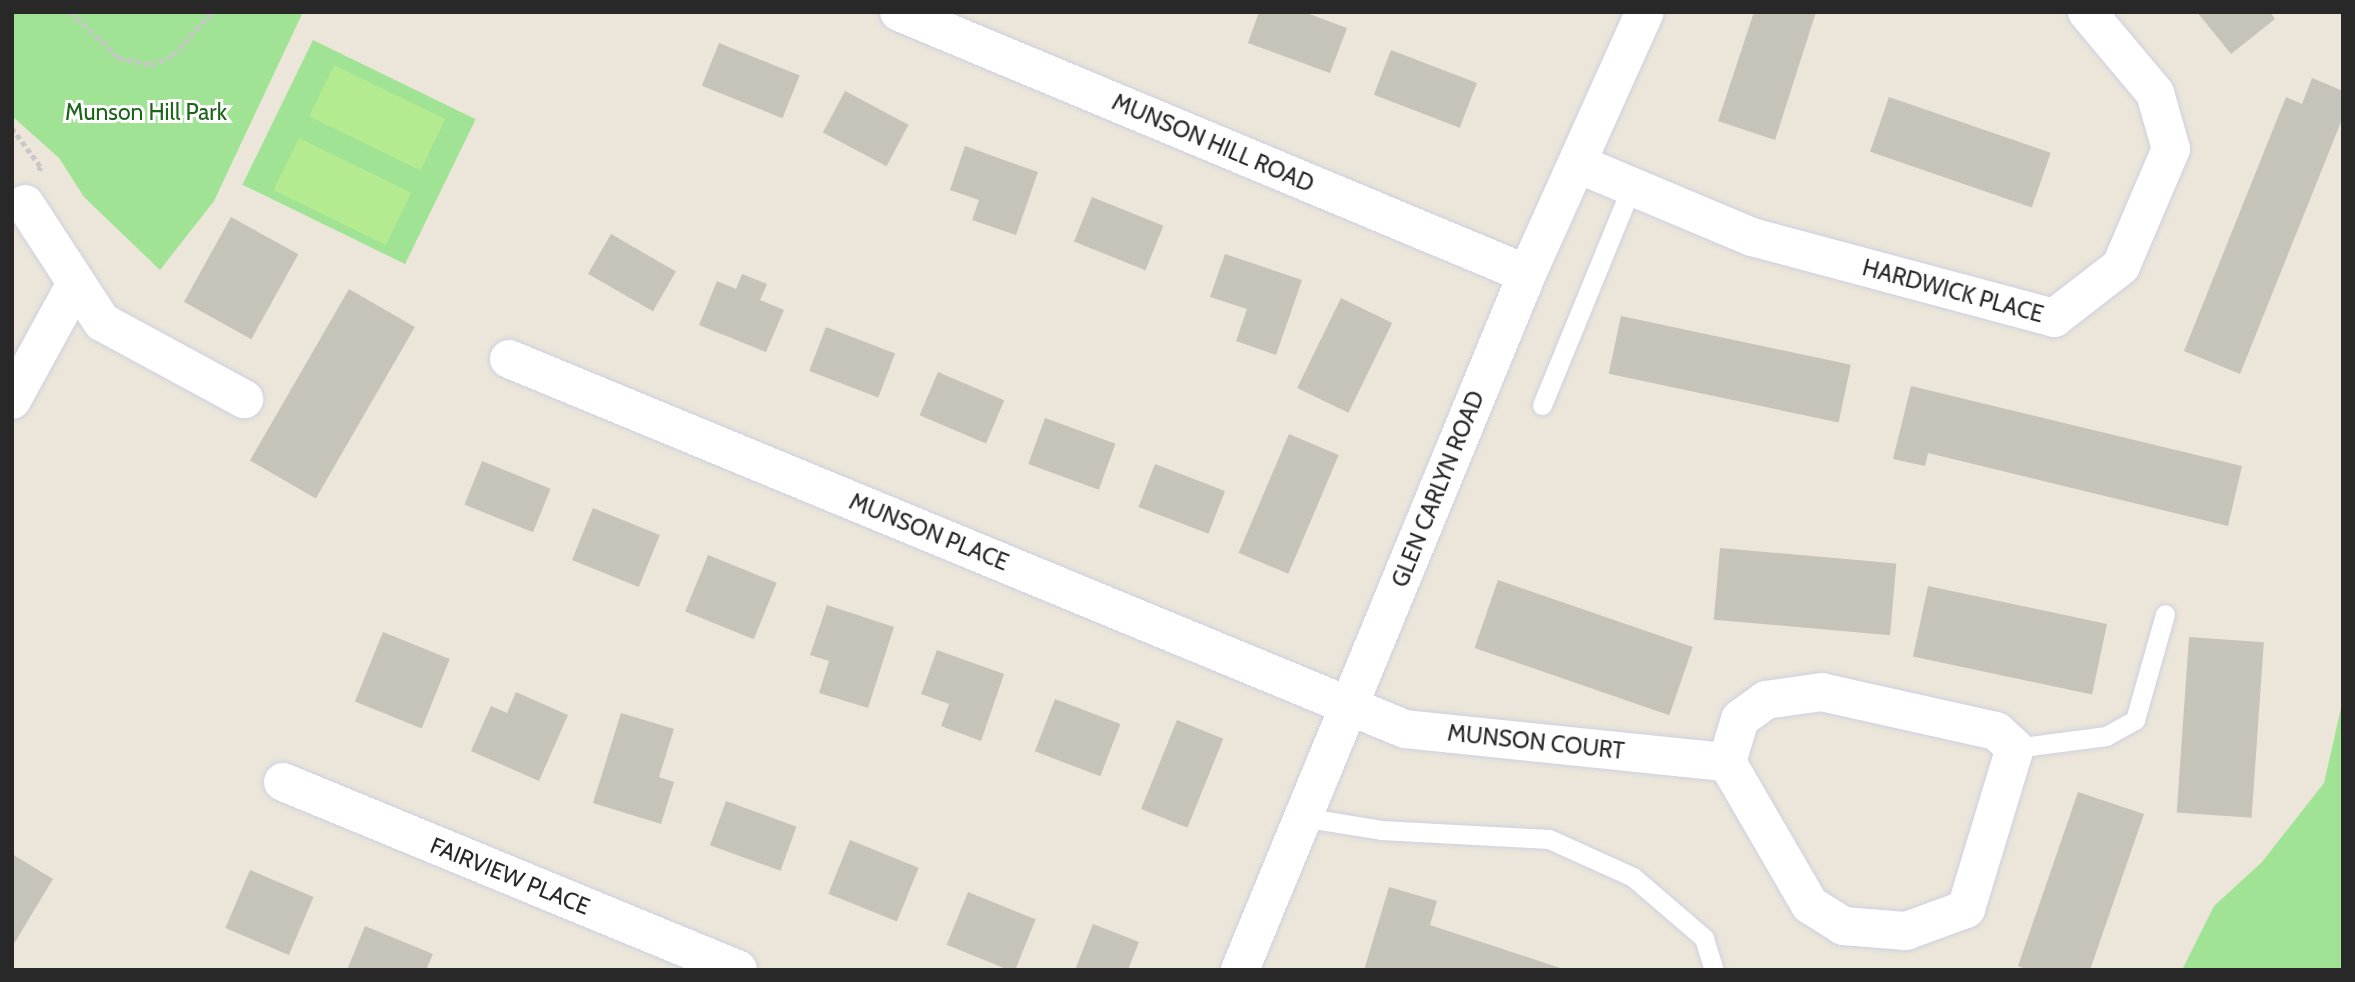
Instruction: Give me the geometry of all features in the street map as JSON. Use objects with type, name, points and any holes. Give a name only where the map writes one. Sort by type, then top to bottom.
[{"type":"street","name":"MUNSON HILL ROAD","points":[[899,12],[1527,274]]},
{"type":"street","name":"GLEN CARLYN ROAD","points":[[1240,970],[1527,274],[1644,12]]},
{"type":"street","name":"HARDWICK PLACE","points":[[1578,164],[1752,237],[2054,318],[2121,266],[2171,149],[2155,93],[2087,12]]},
{"type":"street","points":[[24,204],[75,285],[102,322],[244,400]]},
{"type":"street","points":[[12,400],[75,285]]},
{"type":"street","name":"MUNSON PLACE","points":[[509,359],[1349,706]]},
{"type":"street","points":[[1822,692],[1996,731],[2014,748],[1966,909],[1906,930],[1843,926],[1810,905],[1727,762],[1740,719],[1757,706],[1766,700],[1822,692]]},
{"type":"street","name":"MUNSON COURT","points":[[1349,706],[1405,729],[1727,762]]},
{"type":"street","name":"FAIRVIEW PLACE","points":[[283,782],[738,970]]},
{"type":"lane","points":[[1542,405],[1632,187]]},
{"type":"lane","points":[[2014,748],[2106,736],[2135,720],[2165,614]]},
{"type":"lane","points":[[1302,817],[1381,830],[1549,839],[1633,877],[1704,938],[1714,970]]},
{"type":"path","points":[[71,12],[119,58],[151,65],[173,55],[212,12]]},
{"type":"path","points":[[12,128],[41,167],[24,204]]},
{"type":"green space","name":"Munson Hill Park","points":[[12,12],[303,12],[214,201],[160,270],[84,197],[59,158],[12,116]]},
{"type":"green space","points":[[313,40],[476,119],[405,264],[242,185]]},
{"type":"green space","points":[[334,65],[445,119],[420,171],[309,116]]},
{"type":"green space","points":[[299,138],[411,193],[386,245],[274,190]]},
{"type":"green space","points":[[2343,699],[2343,970],[2182,970],[2214,906],[2262,862],[2324,783]]},
{"type":"building","points":[[1259,12],[1304,12],[1347,28],[1330,73],[1248,43]]},
{"type":"building","points":[[1754,12],[1816,12],[1775,140],[1718,121]]},
{"type":"building","points":[[2197,12],[2270,12],[2275,19],[2231,54]]},
{"type":"building","points":[[719,43],[800,76],[782,118],[702,86]]},
{"type":"building","points":[[1391,50],[1477,83],[1460,128],[1374,95]]},
{"type":"building","points":[[2312,78],[2343,91],[2343,117],[2240,374],[2184,351],[2286,97],[2302,104]]},
{"type":"building","points":[[845,91],[909,125],[887,166],[823,132]]},
{"type":"building","points":[[1889,97],[2051,153],[2032,208],[1870,152]]},
{"type":"building","points":[[965,146],[1038,172],[1016,235],[972,220],[979,200],[950,190]]},
{"type":"building","points":[[1092,197],[1163,226],[1145,270],[1074,242]]},
{"type":"building","points":[[231,217],[298,254],[251,339],[184,302]]},
{"type":"building","points":[[611,234],[676,271],[653,311],[588,274]]},
{"type":"building","points":[[1225,254],[1302,280],[1276,355],[1236,341],[1247,309],[1210,297]]},
{"type":"building","points":[[742,274],[767,284],[760,300],[784,310],[766,352],[699,325],[717,281],[736,289]]},
{"type":"building","points":[[349,289],[415,327],[316,498],[250,460]]},
{"type":"building","points":[[1341,298],[1392,323],[1348,413],[1297,388]]},
{"type":"building","points":[[1621,316],[1851,365],[1839,423],[1609,374]]},
{"type":"building","points":[[826,327],[895,354],[878,397],[809,371]]},
{"type":"building","points":[[938,372],[1004,400],[986,443],[920,415]]},
{"type":"building","points":[[1911,386],[2242,466],[2228,526],[1928,453],[1925,466],[1893,459]]},
{"type":"building","points":[[1045,418],[1115,444],[1099,490],[1028,464]]},
{"type":"building","points":[[1289,434],[1339,455],[1288,574],[1239,553]]},
{"type":"building","points":[[482,461],[551,489],[533,532],[464,505]]},
{"type":"building","points":[[1155,464],[1225,491],[1209,534],[1139,507]]},
{"type":"building","points":[[593,508],[660,535],[639,587],[572,560]]},
{"type":"building","points":[[1720,548],[1896,563],[1890,635],[1714,620]]},
{"type":"building","points":[[708,555],[777,583],[754,639],[685,612]]},
{"type":"building","points":[[1498,580],[1693,647],[1669,715],[1475,648]]},
{"type":"building","points":[[1928,586],[2107,624],[2092,694],[1913,656]]},
{"type":"building","points":[[827,605],[894,627],[868,708],[819,693],[829,661],[810,655]]},
{"type":"building","points":[[383,632],[450,659],[422,729],[355,702]]},
{"type":"building","points":[[2189,637],[2264,642],[2252,818],[2177,813]]},
{"type":"building","points":[[937,650],[1004,674],[981,741],[941,726],[949,704],[921,694]]},
{"type":"building","points":[[516,692],[568,715],[539,781],[471,751],[491,706],[507,713]]},
{"type":"building","points":[[1055,699],[1120,724],[1100,776],[1035,751]]},
{"type":"building","points":[[621,713],[674,729],[659,777],[674,782],[661,824],[593,803]]},
{"type":"building","points":[[1177,720],[1223,739],[1187,828],[1141,809]]},
{"type":"building","points":[[2078,792],[2144,814],[2090,970],[2028,970],[2018,966]]},
{"type":"building","points":[[726,801],[796,827],[780,871],[710,845]]},
{"type":"building","points":[[850,840],[919,868],[897,921],[828,894]]},
{"type":"building","points":[[12,854],[53,879],[12,947]]},
{"type":"building","points":[[250,870],[314,897],[289,955],[225,928]]},
{"type":"building","points":[[1389,887],[1437,901],[1430,925],[1566,970],[1364,970]]},
{"type":"building","points":[[968,892],[1036,919],[1015,970],[1009,970],[947,945]]},
{"type":"building","points":[[1093,924],[1139,942],[1128,970],[1075,970]]},
{"type":"building","points":[[365,926],[433,954],[426,970],[347,970]]}]
